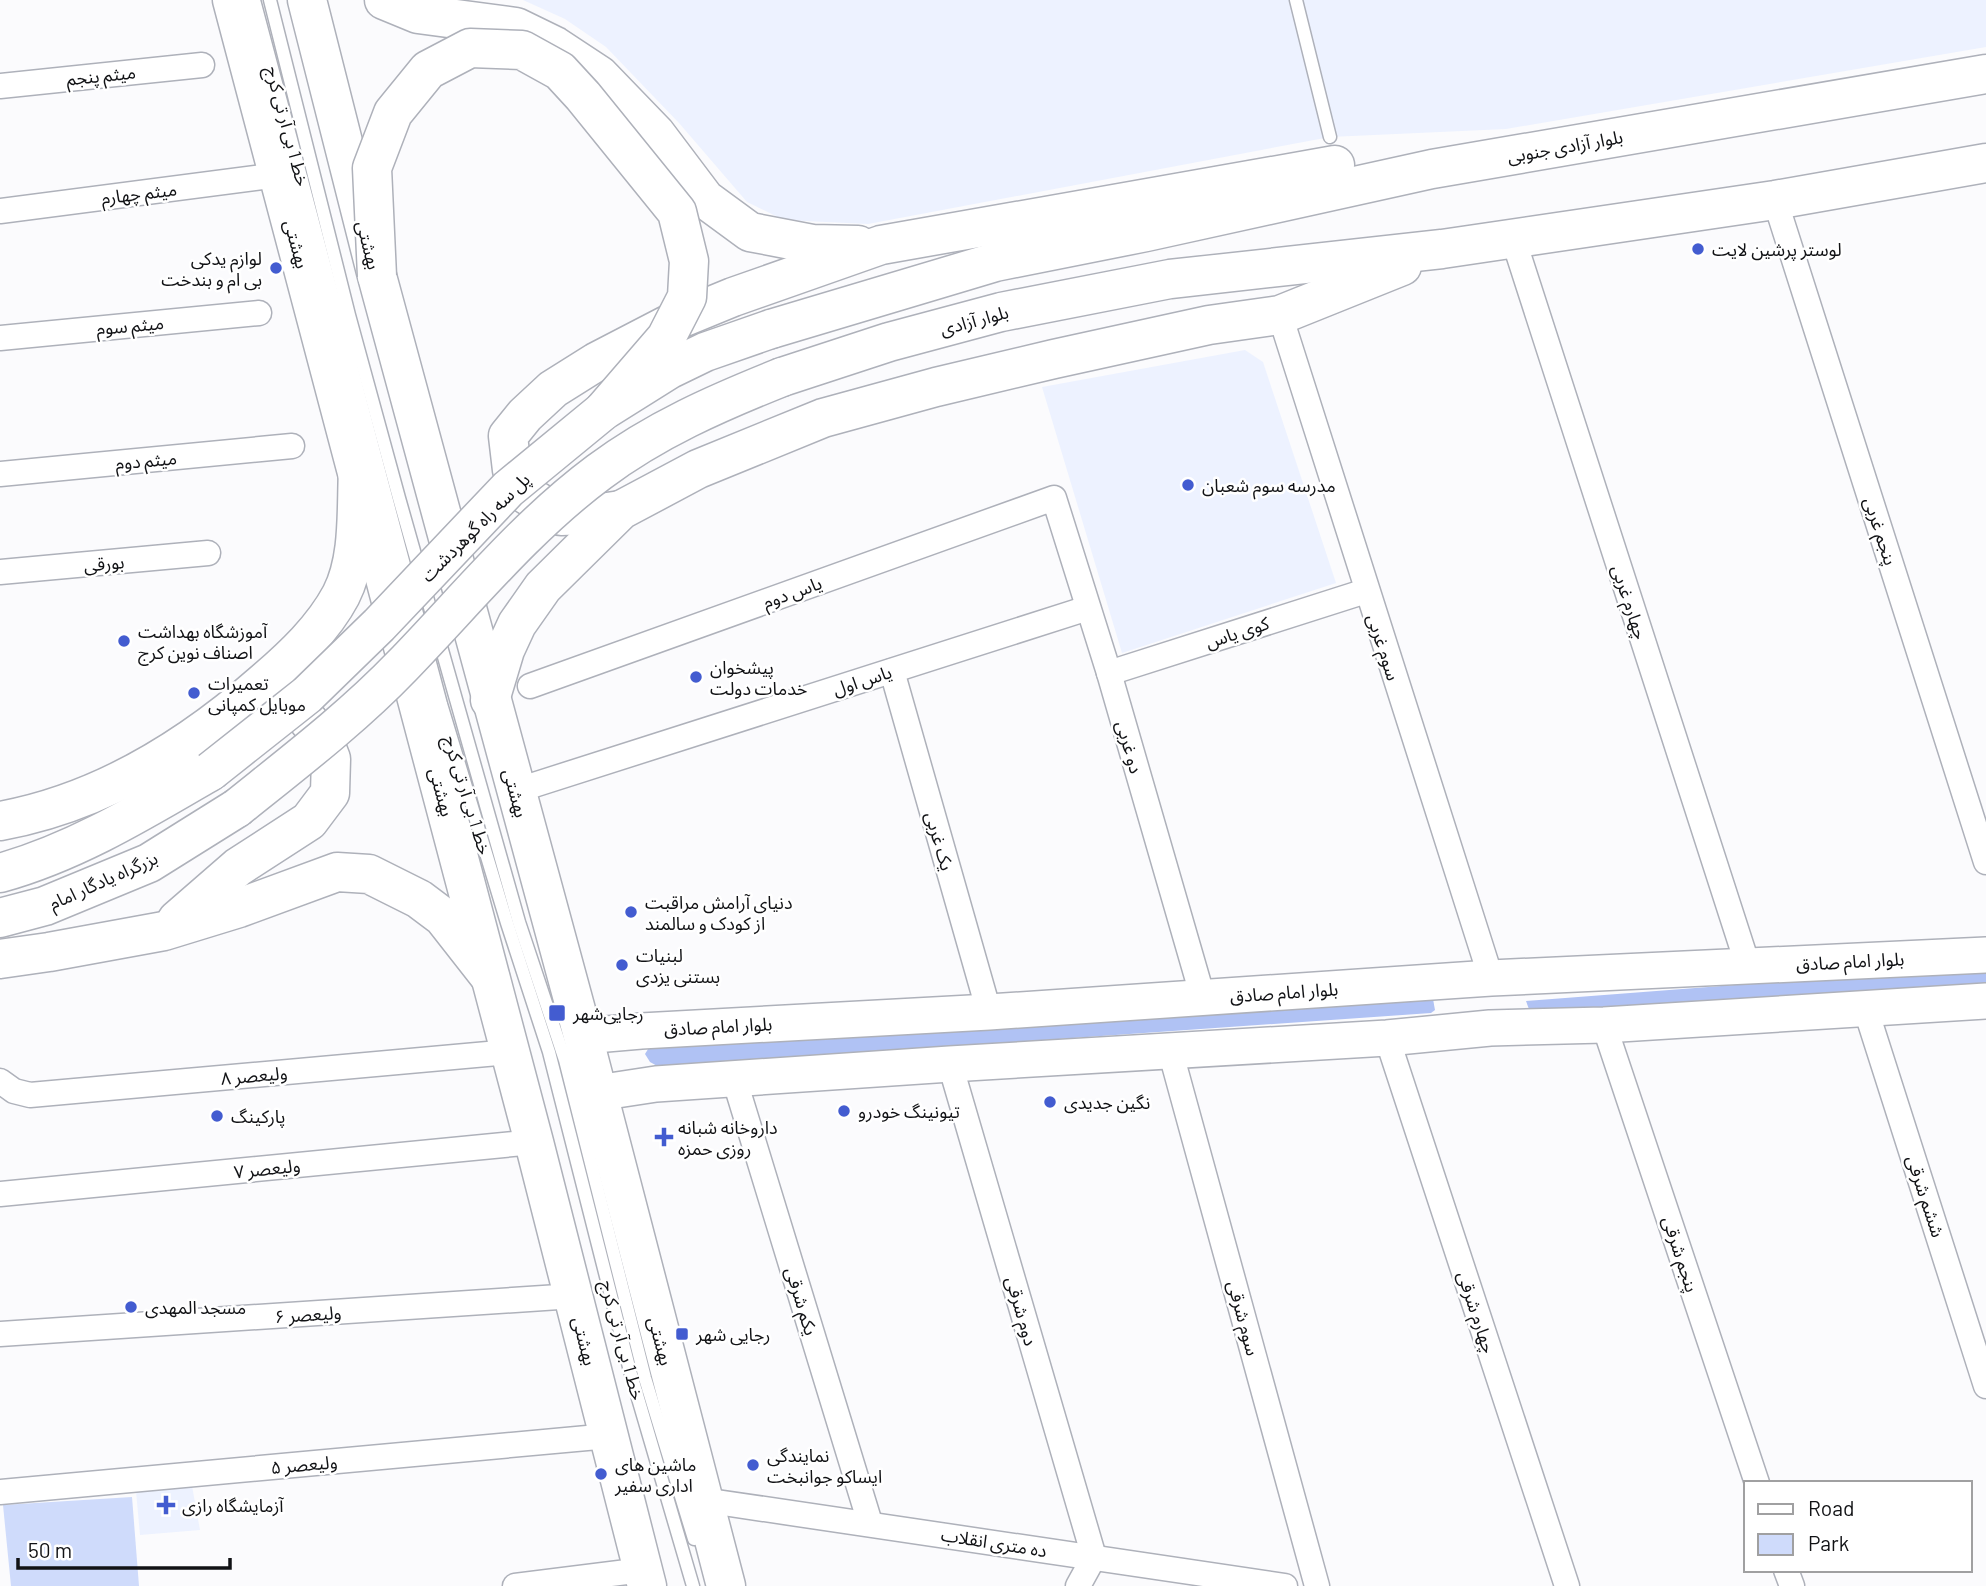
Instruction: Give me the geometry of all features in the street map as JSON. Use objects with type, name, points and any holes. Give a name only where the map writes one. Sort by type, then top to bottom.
[{"type":"main road","name":"بهشتی","points":[[232,0],[534,1142],[645,1578]]},
{"type":"main road","name":"بهشتى","points":[[307,0],[377,276],[583,1036],[726,1586]]},
{"type":"main road","points":[[384,0],[418,15],[516,27],[555,46],[599,75],[656,134],[705,198],[750,232],[812,244],[881,245]]},
{"type":"main road","points":[[377,276],[372,168],[393,113],[428,70],[470,48],[522,50],[560,71],[677,212],[689,261],[687,298],[666,338],[603,411]]},
{"type":"main road","name":"بلوار آزادی جنوبی","points":[[771,329],[995,262],[1432,169],[1986,74]]},
{"type":"main road","points":[[490,700],[505,650],[517,624],[543,587],[621,510],[698,469],[823,418],[936,387],[1067,356],[1209,325],[1280,315],[1442,249],[1775,200],[1986,163]]},
{"type":"main road","points":[[621,510],[561,516],[527,495],[512,470],[508,436],[525,415],[553,389],[596,362],[677,320],[733,297],[881,245],[1341,164],[1432,169]]},
{"type":"main road","name":"بلوار آزادی","points":[[237,808],[333,731],[381,687],[538,524],[598,473],[661,431],[718,403],[782,377],[889,342],[1000,312],[1170,279],[1442,249]]},
{"type":"main road","name":"پل سه راه گوهردشت","points":[[0,873],[29,865],[125,821],[211,771],[307,695],[379,625],[508,489],[603,411],[670,369],[705,352],[771,329]]},
{"type":"main road","points":[[0,821],[80,798],[141,771],[196,738],[240,704],[302,648],[342,594],[353,556],[358,470]]},
{"type":"main road","points":[[164,930],[238,867],[309,821],[330,793],[331,759],[324,741],[304,715],[264,701],[240,704]]},
{"type":"main road","name":"بزرگراه یادگار امام","points":[[0,918],[45,906],[149,863],[237,808]]},
{"type":"main road","points":[[0,959],[164,930],[239,908],[337,872],[369,874],[411,894],[443,917],[490,977]]},
{"type":"main road","name":"بلوار امام صادق","points":[[583,1036],[1490,978],[1986,955]]},
{"type":"main road","points":[[1490,978],[1490,1028]]},
{"type":"main road","points":[[597,1093],[656,1084],[1387,1038],[1490,1028],[1604,1025],[1986,1001]]},
{"type":"main road","points":[[641,1031],[634,1036],[631,1043],[632,1060],[639,1076],[656,1084]]},
{"type":"street","name":"میثم پنجم","points":[[0,86],[202,65]]},
{"type":"street","name":"میثم چهارم","points":[[0,211],[278,175]]},
{"type":"street","name":"پنجم غربی","points":[[1775,200],[1986,862]]},
{"type":"street","name":"چهارم غربی","points":[[1513,238],[1748,966]]},
{"type":"street","name":"میثم سوم","points":[[0,338],[259,313]]},
{"type":"street","name":"سوم غربی","points":[[1280,315],[1490,978]]},
{"type":"street","name":"میثم دوم","points":[[0,474],[292,446]]},
{"type":"street","name":"دو غربی","points":[[1054,498],[1109,674],[1203,998]]},
{"type":"street","name":"یاس دوم","points":[[530,686],[1054,498]]},
{"type":"street","name":"بورقی","points":[[0,572],[208,553]]},
{"type":"street","name":"کوی یاس","points":[[1109,674],[1366,591]]},
{"type":"street","name":"یاس اول","points":[[515,790],[1088,608]]},
{"type":"street","name":"یک غربی","points":[[891,671],[989,1012]]},
{"type":"street","name":"ششم شرقی","points":[[1865,1007],[1986,1386]]},
{"type":"street","name":"پنجم شرقی","points":[[1604,1025],[1756,1481]]},
{"type":"street","name":"چهارم شرقی","points":[[1387,1038],[1567,1586]]},
{"type":"street","name":"سوم شرقی","points":[[1170,1050],[1317,1586]]},
{"type":"street","name":"ولیعصر ۸","points":[[0,1081],[14,1091],[30,1095],[510,1052]]},
{"type":"street","name":"دوم شرقی","points":[[950,1064],[1094,1557]]},
{"type":"street","name":"یکم شرقی","points":[[734,1079],[870,1523]]},
{"type":"street","name":"ولیعصر ۷","points":[[0,1194],[534,1142]]},
{"type":"street","name":"ولیعصر ۶","points":[[0,1334],[574,1296]]},
{"type":"street","name":"ولیعصر ۵","points":[[0,1492],[609,1436]]},
{"type":"street","name":"ده متری انقلاب","points":[[703,1500],[1285,1586]]},
{"type":"street","points":[[1078,1586],[1094,1557]]},
{"type":"street","points":[[515,1586],[645,1578]]},
{"type":"lane","name":"خط 1 بی آر تی کرج","points":[[254,0],[441,704],[549,1052],[627,1358],[693,1586]]},
{"type":"lane","name":"خط 1 بی آر تی کرج","points":[[270,0],[349,315],[421,577],[519,922],[565,1060],[603,1203],[638,1352],[699,1556]]},
{"type":"lane","points":[[1296,0],[1330,137]]},
{"type":"shaded area","points":[[523,0],[1986,0],[1986,47],[1506,129],[1330,137],[868,224],[784,220],[747,202],[679,123],[606,47],[565,19]]},
{"type":"shaded area","name":"مدرسه سوم شعبان","points":[[1245,350],[1263,362],[1336,583],[1122,653],[1042,387]]},
{"type":"shaded area","points":[[1986,969],[1986,983],[1530,1012],[1526,1001],[1902,972]]},
{"type":"shaded area","points":[[1433,999],[1435,1010],[1431,1013],[659,1067],[650,1062],[645,1054],[650,1046]]},
{"type":"shaded area","name":"آزمایشگاه رازی","points":[[190,1475],[200,1530],[140,1535],[135,1480]]},
{"type":"green space","points":[[132,1497],[139,1586],[11,1586],[3,1505]]},
{"type":"place","name":"لوستر پرشين لايت","points":[[1698,249]]},
{"type":"place","name":"لوازم یدکی بی ام و بندخت","points":[[276,268]]},
{"type":"place","name":"مدرسه سوم شعبان","points":[[1188,485]]},
{"type":"place","name":"آموزشگاه بهداشت اصناف نوین کرج","points":[[124,641]]},
{"type":"place","name":"پیشخوان خدمات دولت","points":[[696,677]]},
{"type":"place","name":"تعمیرات موبایل کمپانی","points":[[194,693]]},
{"type":"place","name":"دنیای آرامش مراقبت از کودک و سالمند","points":[[631,912]]},
{"type":"place","name":"لبنیات بستنی یزدی","points":[[622,965]]},
{"type":"place","name":"رجایی‌شهر","points":[[557,1013]]},
{"type":"place","name":"نگین جدیدی","points":[[1050,1102]]},
{"type":"place","name":"تیونینگ خودرو","points":[[844,1111]]},
{"type":"place","name":"پارکینگ","points":[[217,1116]]},
{"type":"place","name":"داروخانه شبانه روزی حمزه","points":[[664,1137]]},
{"type":"place","name":"مسجد المهدی","points":[[131,1307]]},
{"type":"place","name":"رجایی شهر","points":[[682,1334]]},
{"type":"place","name":"نمایندگی ایساکو جوانبخت","points":[[753,1465]]},
{"type":"place","name":"ماشین های اداری سفیر","points":[[601,1474]]},
{"type":"place","name":"آزمایشگاه رازی","points":[[166,1505]]}]
